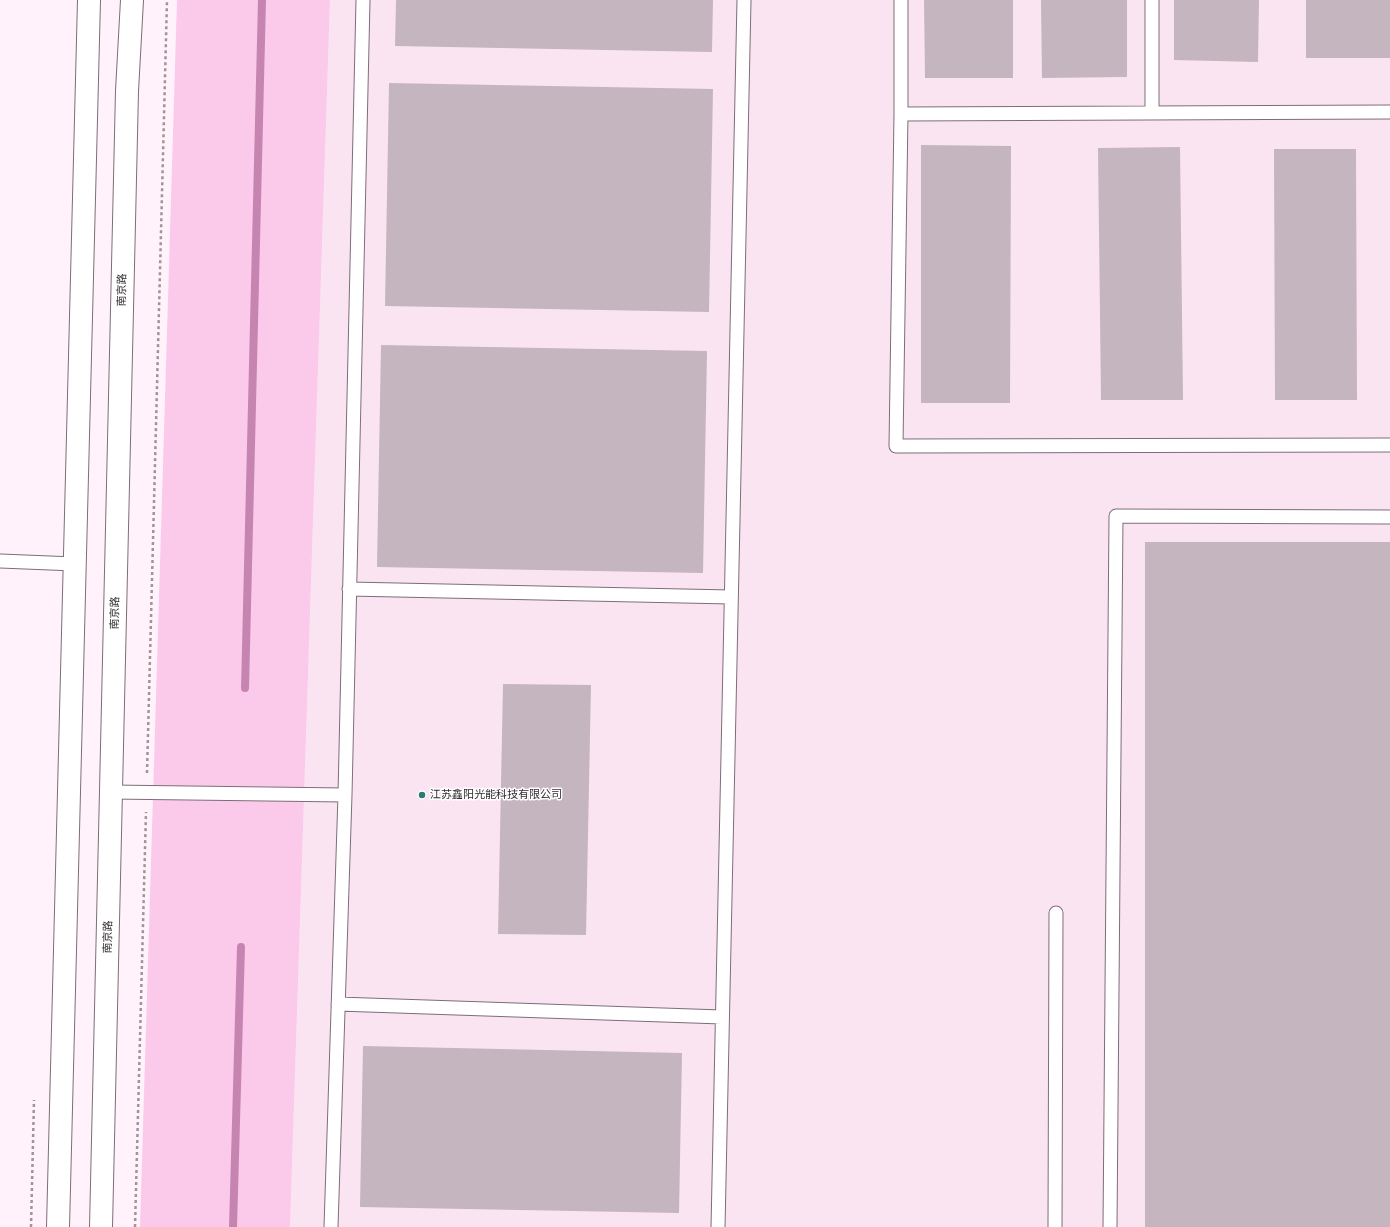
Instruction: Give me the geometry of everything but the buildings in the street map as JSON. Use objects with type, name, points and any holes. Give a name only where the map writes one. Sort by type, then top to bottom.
[{"type":"main road","points":[[58,1227],[89,0]]},
{"type":"main road","name":"南京路","points":[[101,1227],[127,91],[132,0]]},
{"type":"lane","points":[[331,1227],[345,795],[363,0]]},
{"type":"lane","points":[[718,1227],[744,0]]},
{"type":"lane","points":[[901,0],[901,114],[896,446],[1390,445]]},
{"type":"lane","points":[[1152,0],[1152,113]]},
{"type":"lane","points":[[901,114],[1390,112]]},
{"type":"lane","points":[[1110,1227],[1116,516],[1390,517]]},
{"type":"lane","points":[[0,561],[75,564]]},
{"type":"lane","points":[[349,589],[731,597]]},
{"type":"lane","points":[[111,792],[345,795]]},
{"type":"lane","points":[[1055,1227],[1056,913]]},
{"type":"lane","points":[[338,1004],[722,1018]]},
{"type":"path","points":[[135,1227],[167,0]]},
{"type":"shaded area","points":[[177,0],[330,0],[290,1227],[140,1227]]},
{"type":"shaded area","points":[[330,0],[1390,0],[1390,1227],[290,1227]]},
{"type":"waterway","points":[[245,688],[262,0]]},
{"type":"waterway","points":[[233,1227],[241,947]]},
{"type":"place","name":"江苏鑫阳光能科技有限公司","points":[[422,795]]}]
